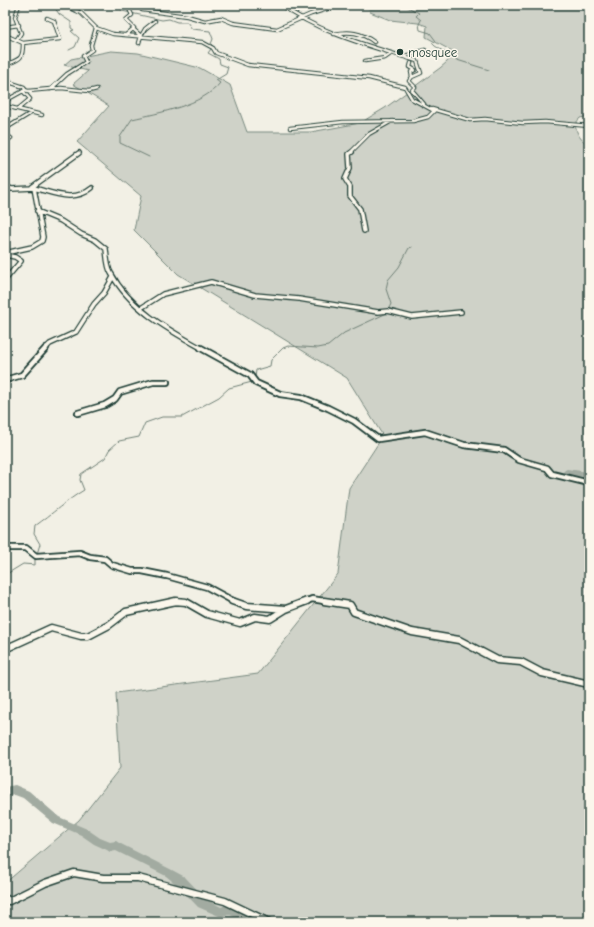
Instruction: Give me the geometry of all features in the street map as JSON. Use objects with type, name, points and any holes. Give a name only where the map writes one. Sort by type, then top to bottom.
[{"type":"street","points":[[17,39],[21,33],[15,17],[19,5]]},
{"type":"street","points":[[64,5],[81,13],[96,28],[113,34],[202,42],[212,48],[216,53],[248,65],[369,78],[405,87],[406,93],[416,103],[434,111],[473,120],[485,119],[523,123],[545,122],[589,126]]},
{"type":"street","points":[[281,5],[299,18],[322,27],[334,34],[417,61],[422,70],[421,73],[412,77]]},
{"type":"street","points":[[141,36],[133,29],[134,26],[126,20],[132,15],[129,9],[138,6],[142,10],[187,16],[205,21],[221,18],[233,23],[277,29],[299,18],[340,5]]},
{"type":"street","points":[[21,43],[44,42],[60,38],[54,21],[47,18]]},
{"type":"street","points":[[139,43],[145,29],[155,21]]},
{"type":"street","points":[[5,27],[18,26]]},
{"type":"street","points":[[51,90],[67,74],[86,62],[83,56],[92,50],[91,45],[96,28]]},
{"type":"street","points":[[126,35],[133,29]]},
{"type":"street","points":[[334,34],[352,31],[361,33],[374,42]]},
{"type":"street","points":[[5,35],[17,39],[21,43],[23,54],[21,58],[5,65]]},
{"type":"street","points":[[405,56],[425,50]]},
{"type":"street","points":[[365,61],[384,58],[392,53]]},
{"type":"street","points":[[411,63],[410,67],[415,70],[411,72],[412,77],[410,83],[415,87],[412,90],[422,103],[434,111]]},
{"type":"street","points":[[5,75],[12,83],[24,87],[24,91],[30,99],[18,109]]},
{"type":"street","points":[[5,101],[24,91],[32,92],[61,88],[89,91],[97,89]]},
{"type":"street","points":[[5,106],[42,116]]},
{"type":"street","points":[[290,128],[343,122],[394,120],[403,122],[423,119],[428,117],[434,111]]},
{"type":"street","points":[[10,137],[5,129],[31,113]]},
{"type":"street","points":[[364,231],[360,209],[350,196],[350,184],[346,178],[350,168],[349,154],[361,144],[369,134],[394,120]]},
{"type":"street","points":[[5,134],[10,137]]},
{"type":"street","points":[[5,142],[11,140],[10,137]]},
{"type":"street","points":[[33,187],[79,153]]},
{"type":"street","points":[[5,186],[17,189],[33,187],[70,197],[81,196],[92,188]]},
{"type":"street","points":[[5,254],[32,247],[42,241],[33,187]]},
{"type":"street","points":[[37,211],[61,221],[81,234],[95,240],[106,249],[113,277],[126,296],[165,328],[250,375],[256,383],[272,389],[280,394],[301,398],[328,408],[354,421],[378,438],[425,432],[464,445],[487,450],[504,450],[519,460],[547,468],[552,474],[589,483]]},
{"type":"street","points":[[5,254],[15,257],[21,261],[5,280]]},
{"type":"street","points":[[5,380],[22,375],[50,344],[76,332],[94,304],[104,293],[113,277]]},
{"type":"street","points":[[141,308],[163,294],[211,282],[255,295],[299,299],[378,312],[388,311],[412,317],[461,312]]},
{"type":"street","points":[[78,413],[105,405],[115,399],[120,392],[153,382],[167,382]]},
{"type":"street","points":[[5,548],[26,548],[36,556],[80,553],[90,558],[105,559],[112,566],[126,568],[132,571],[142,571],[167,576],[207,587],[220,593],[225,598],[246,606],[286,609]]},
{"type":"street","points":[[5,649],[51,628],[81,636],[88,636],[109,625],[126,612],[176,601],[186,602],[203,612],[240,622],[255,617],[270,619],[286,609],[312,599],[350,605],[354,612],[412,632],[459,640],[497,660],[521,662],[542,673],[589,684]]},
{"type":"street","points":[[5,898],[8,901],[45,883],[74,873],[103,878],[138,878],[225,901],[269,922]]},
{"type":"shaded area","points":[[450,5],[589,5],[589,116],[580,118],[575,124],[576,131],[579,136],[589,145],[589,922],[5,922],[5,883],[79,820],[120,768],[116,693],[258,674],[338,574],[349,488],[383,436],[347,378],[178,274],[134,230],[141,196],[77,142],[109,106],[73,84],[88,71],[64,65],[71,59],[111,51],[138,53],[200,68],[230,85],[247,132],[311,132],[360,123],[385,108],[440,68],[447,62],[454,52],[426,37],[427,26],[418,23],[390,20],[370,12],[369,8],[398,6],[443,8]]},
{"type":"waterway","points":[[53,5],[59,14],[71,22],[71,28],[74,30],[71,31],[79,38],[75,47],[69,50]]},
{"type":"waterway","points":[[123,5],[122,11],[162,20],[169,19],[177,22],[187,22],[192,29],[210,31],[213,39],[211,44],[213,46]]},
{"type":"waterway","points":[[404,5],[419,13],[416,16],[421,20],[419,24],[420,30],[430,33],[436,41],[432,43],[435,46],[457,60],[489,70]]},
{"type":"waterway","points":[[149,157],[120,143],[120,137],[132,119],[180,107],[203,97],[212,91],[220,83],[216,80],[226,74],[228,67],[220,64],[219,59],[208,53],[211,49]]},
{"type":"waterway","points":[[388,310],[391,304],[386,289],[388,280],[399,267],[409,248],[412,247]]},
{"type":"waterway","points":[[255,378],[256,370],[270,366],[271,360],[283,348],[288,346],[318,348],[328,346],[344,333],[387,313]]},
{"type":"waterway","points":[[37,554],[40,544],[34,534],[35,526],[84,490],[80,480],[81,474],[105,458],[109,450],[119,441],[139,437],[145,423],[162,417],[182,417],[219,397],[229,388],[252,382]]},
{"type":"waterway","points":[[567,472],[589,475]]},
{"type":"waterway","points":[[5,575],[23,564],[35,565],[35,558]]},
{"type":"waterway","points":[[5,792],[15,790],[26,794],[56,820],[84,832],[97,841],[110,847],[116,846],[169,873],[181,881],[202,903],[221,912],[228,909],[246,916],[254,922]]},
{"type":"place","name":"mosquee","points":[[400,52]]}]
